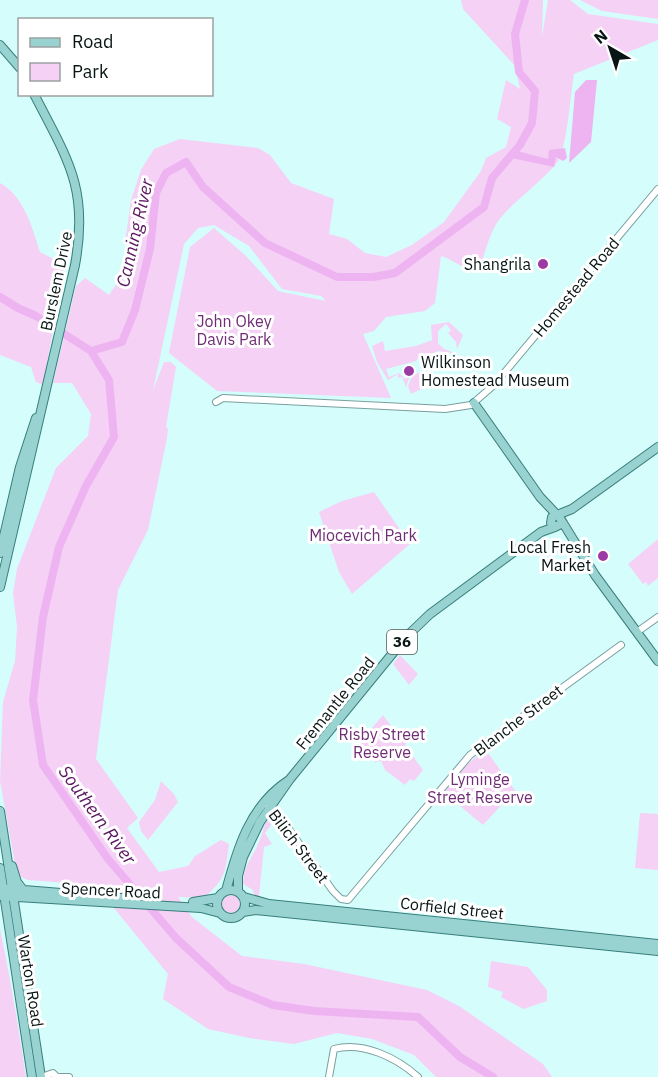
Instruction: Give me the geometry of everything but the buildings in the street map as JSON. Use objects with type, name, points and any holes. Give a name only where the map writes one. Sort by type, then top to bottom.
[{"type":"main road","points":[[2,48],[18,66]]},
{"type":"main road","name":"Burslem Drive","points":[[0,553],[41,409],[80,238],[79,196],[66,155],[35,96]]},
{"type":"main road","points":[[474,406],[658,661]]},
{"type":"main road","points":[[557,521],[658,447]]},
{"type":"main road","name":"Burslem Drive","points":[[0,588],[24,468]]},
{"type":"main road","points":[[557,521],[577,549]]},
{"type":"main road","name":"Fremantle Road","points":[[226,891],[238,845],[268,805],[416,626],[557,521]]},
{"type":"main road","name":"Fremantle Road","points":[[241,895],[238,876],[243,857],[268,805]]},
{"type":"main road","points":[[0,810],[14,876],[24,891]]},
{"type":"main road","points":[[4,836],[5,893]]},
{"type":"main road","points":[[0,868],[5,893]]},
{"type":"main road","name":"Spencer Road","points":[[5,893],[24,891],[164,903],[202,902],[218,898]]},
{"type":"main road","points":[[241,895],[226,891],[218,898],[220,913],[229,918],[240,916],[243,912]]},
{"type":"main road","name":"Spencer Road","points":[[5,893],[83,903],[127,901]]},
{"type":"main road","name":"Warton Road","points":[[5,893],[14,914],[41,1077]]},
{"type":"main road","name":"Warton Road","points":[[5,893],[32,1077]]},
{"type":"main road","name":"36","points":[[241,895],[243,912]]},
{"type":"main road","name":"Corfield Street","points":[[241,895],[269,904],[658,944]]},
{"type":"main road","points":[[14,914],[19,905],[25,904],[83,903]]},
{"type":"main road","name":"Spencer Road","points":[[164,903],[220,913]]},
{"type":"main road","points":[[0,910],[12,951]]},
{"type":"main road","name":"Corfield Street","points":[[243,912],[267,911],[658,951]]},
{"type":"main road","points":[[24,1023],[24,997],[27,992]]},
{"type":"main road","points":[[28,1053],[33,1050],[34,1033]]},
{"type":"street","name":"Homestead Road","points":[[474,406],[658,189]]},
{"type":"street","points":[[216,402],[223,398],[446,409],[456,412],[474,406]]},
{"type":"street","points":[[637,632],[658,617]]},
{"type":"street","name":"Blanche Street","points":[[333,891],[338,901],[344,904],[350,902],[469,756],[621,645]]},
{"type":"street","name":"Bilich Street","points":[[268,805],[333,891]]},
{"type":"street","points":[[328,1077],[334,1049],[341,1047],[367,1050],[393,1058],[418,1077]]},
{"type":"street","points":[[31,1067],[41,1077],[53,1073],[56,1077],[69,1077]]},
{"type":"green space","name":"John Okey Davis Park","points":[[461,0],[543,0],[542,37],[548,0],[570,0],[588,14],[658,24],[658,40],[574,74],[567,130],[559,159],[549,172],[499,220],[478,270],[467,268],[441,256],[435,303],[425,311],[386,317],[374,331],[363,334],[391,398],[217,391],[169,353],[190,247],[214,228],[246,256],[278,291],[326,301],[321,296],[282,289],[249,246],[214,225],[198,228],[184,244],[153,390],[164,362],[171,362],[176,367],[166,427],[168,429],[167,438],[148,530],[118,590],[96,759],[138,818],[127,828],[159,872],[188,866],[195,856],[221,840],[229,844],[224,874],[212,891],[204,898],[178,897],[192,917],[242,956],[304,964],[427,990],[459,1006],[543,1064],[552,1077],[436,1077],[414,1055],[372,1039],[337,1033],[294,1044],[249,1038],[208,1029],[163,999],[168,974],[95,885],[28,880],[17,875],[0,781],[3,702],[15,661],[17,627],[13,593],[17,569],[56,468],[88,436],[91,414],[72,383],[53,383],[76,286],[85,278],[109,295],[121,277],[127,257],[126,236],[131,200],[141,170],[154,149],[180,139],[258,148],[270,155],[291,183],[334,199],[329,234],[347,239],[365,253],[386,257],[412,245],[444,222],[481,171],[486,158],[506,147],[511,127],[497,119],[506,80],[520,89],[515,66],[463,9]]},
{"type":"green space","points":[[580,0],[658,0],[658,19],[602,11]]},
{"type":"green space","points":[[0,183],[21,204],[40,252],[65,265],[43,385],[36,382],[31,367],[0,355]]},
{"type":"green space","points":[[449,322],[463,335],[457,349],[456,342],[448,333],[451,330],[446,324],[438,331],[438,343],[444,349],[458,354],[438,351],[425,357],[420,355],[416,361],[386,369],[389,377],[399,373],[405,379],[410,376],[406,387],[402,377],[398,378],[398,374],[388,380],[377,362],[372,346],[383,341],[385,351],[416,346],[432,340],[431,325]]},
{"type":"green space","points":[[420,372],[424,382],[432,376],[435,382],[411,394],[408,386],[412,376]]},
{"type":"green space","name":"Miocevich Park","points":[[374,492],[410,544],[352,594],[339,572],[319,512],[342,501]]},
{"type":"green space","points":[[658,539],[658,578],[648,586],[646,582],[643,584],[628,564]]},
{"type":"green space","points":[[400,655],[418,674],[409,685],[393,664]]},
{"type":"green space","name":"Risby Street Reserve","points":[[383,715],[397,734],[408,738],[405,745],[423,770],[414,781],[410,779],[405,785],[385,770],[381,761],[375,762],[356,747]]},
{"type":"green space","name":"Lyminge Street Reserve","points":[[485,749],[517,793],[507,799],[483,825],[443,792],[463,768]]},
{"type":"green space","points":[[161,781],[174,794],[178,802],[148,840],[141,831],[139,822],[155,800]]},
{"type":"green space","points":[[640,813],[658,814],[658,870],[635,868]]},
{"type":"green space","points":[[270,820],[271,825],[265,833],[272,844],[264,847],[259,896],[255,897],[253,890],[243,884],[243,878],[266,822]]},
{"type":"green space","points":[[231,895],[237,898],[240,904],[237,910],[231,913],[225,910],[222,904],[225,898]]},
{"type":"green space","points":[[0,929],[11,985],[26,1077],[0,1077]]},
{"type":"green space","points":[[491,961],[528,967],[547,990],[547,1001],[523,1009],[501,997],[503,992],[488,987]]},
{"type":"shaded area","points":[[586,80],[597,80],[591,142],[569,163],[575,92]]},
{"type":"shaded area","points":[[565,148],[567,158],[563,161],[556,157],[554,167],[511,158],[517,151],[548,159],[549,150]]},
{"type":"waterway","name":"Canning River","points":[[0,297],[36,316],[91,351],[122,342],[135,310],[150,249],[156,193],[166,173],[186,162],[203,187],[265,243],[337,277],[373,277],[395,273],[484,207],[492,178],[520,145],[532,123],[535,91],[519,72],[515,34],[525,0]]},
{"type":"waterway","name":"Southern River","points":[[91,351],[109,380],[114,437],[86,486],[59,547],[43,617],[33,700],[43,765],[108,859],[176,938],[229,987],[273,1005],[314,1011],[418,1017],[460,1057],[493,1077]]},
{"type":"place","name":"Shangrila","points":[[543,264]]},
{"type":"place","name":"Wilkinson Homestead Museum","points":[[409,371]]},
{"type":"place","name":"Local Fresh Market","points":[[603,556]]}]
